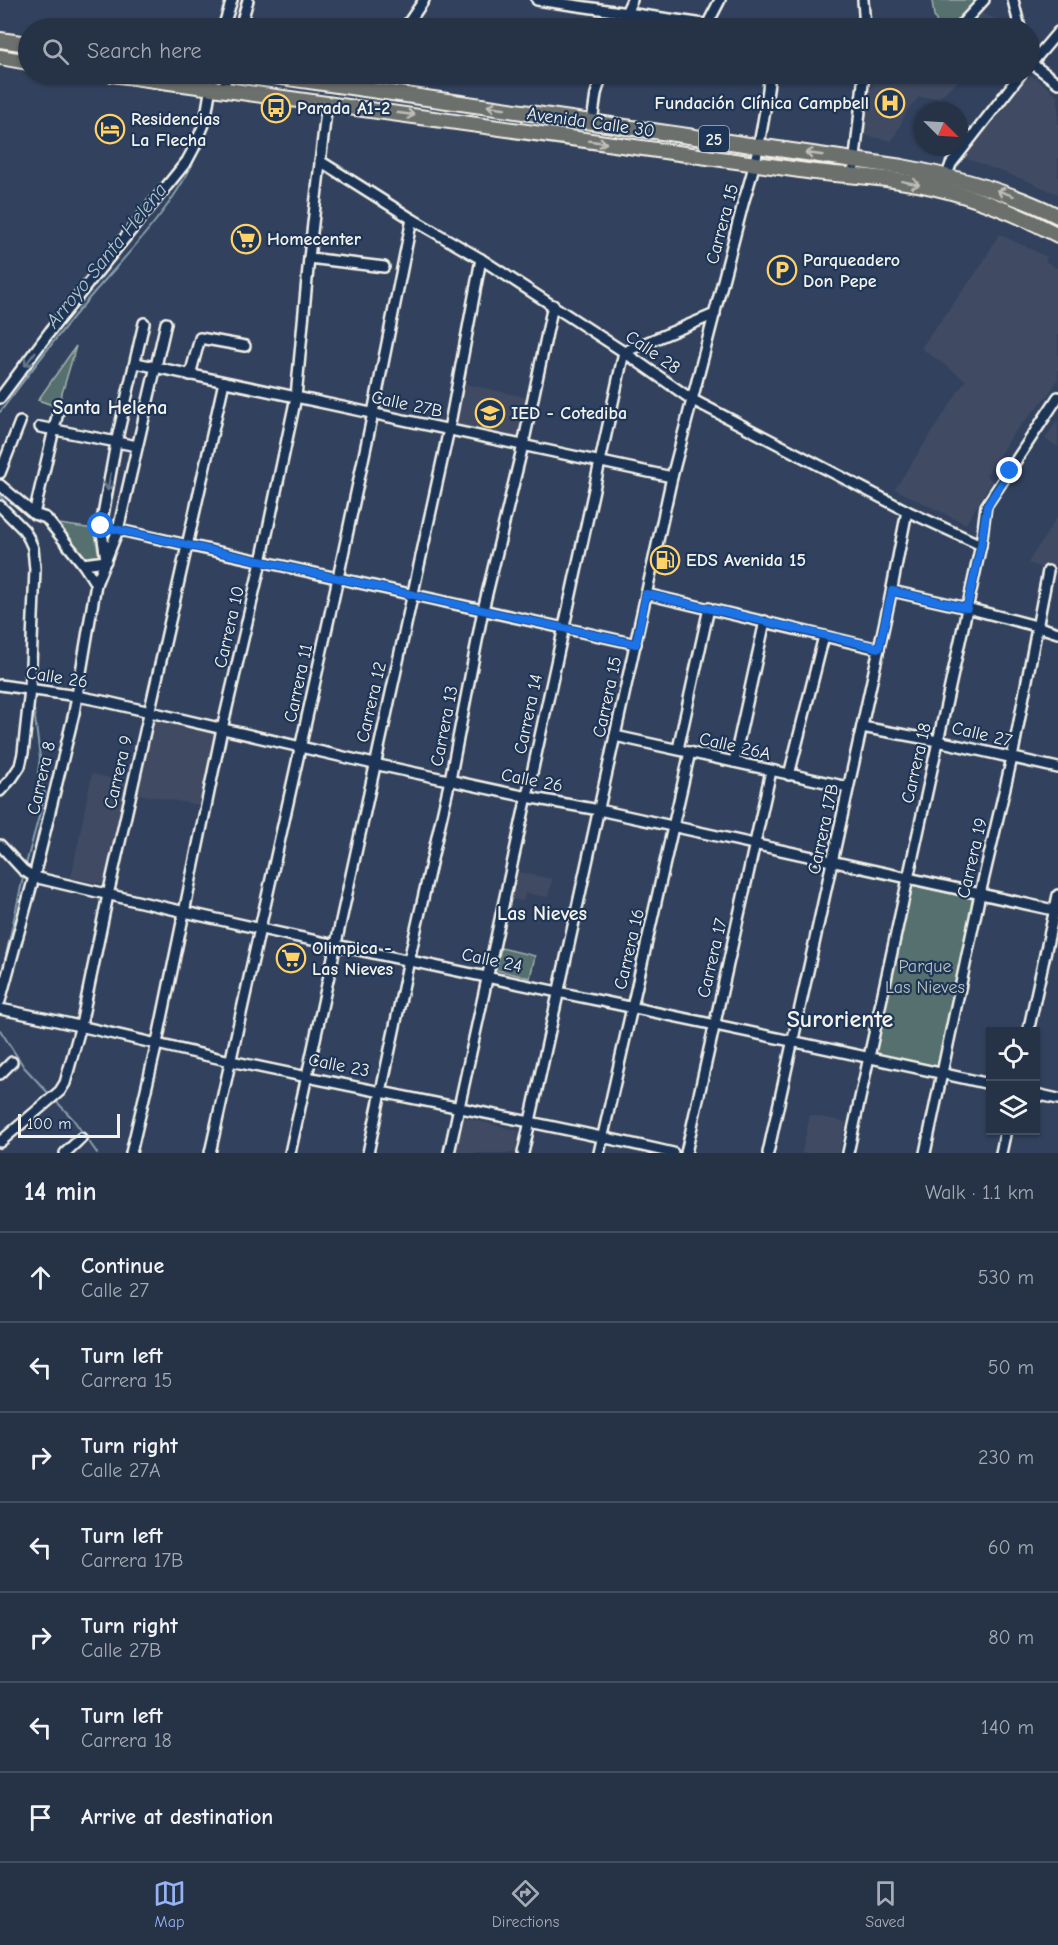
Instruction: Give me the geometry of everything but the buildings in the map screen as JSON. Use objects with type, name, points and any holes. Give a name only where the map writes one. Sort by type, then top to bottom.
[{"type":"highway","points":[[0,40],[18,43]]},
{"type":"highway","points":[[0,57],[18,60]]},
{"type":"highway","name":"Avenida Calle 30","points":[[216,84],[327,103],[900,181],[941,189],[1020,216],[1058,235]]},
{"type":"highway","name":"Avenida Calle 30","points":[[329,84],[758,145],[947,175],[1017,197],[1058,216]]},
{"type":"street","points":[[226,18],[232,0]]},
{"type":"street","points":[[243,18],[248,0]]},
{"type":"street","points":[[412,18],[424,0]]},
{"type":"street","points":[[537,0],[664,18]]},
{"type":"street","points":[[604,0],[622,11]]},
{"type":"street","points":[[621,18],[622,11],[632,0]]},
{"type":"street","points":[[711,18],[720,0]]},
{"type":"street","points":[[863,0],[864,18]]},
{"type":"street","points":[[967,18],[984,0]]},
{"type":"street","points":[[1013,0],[1018,18]]},
{"type":"street","points":[[1040,51],[1058,32]]},
{"type":"street","points":[[1040,70],[1058,84]]},
{"type":"street","points":[[0,398],[57,322],[187,161],[195,148],[205,122],[216,84]]},
{"type":"street","points":[[363,89],[367,84]]},
{"type":"street","points":[[592,122],[599,84]]},
{"type":"street","name":"Carrera 15","points":[[523,1153],[672,477],[755,163],[769,84]]},
{"type":"street","points":[[852,176],[863,84]]},
{"type":"street","points":[[947,175],[951,164],[1013,84]]},
{"type":"street","name":"Carrera 10","points":[[131,1153],[157,1043],[222,729],[296,397],[327,103]]},
{"type":"street","name":"Calle 28","points":[[320,161],[412,219],[482,259],[691,399],[907,511],[981,546]]},
{"type":"street","name":"Carrera 11","points":[[210,1153],[374,413],[412,219]]},
{"type":"street","points":[[309,258],[384,267]]},
{"type":"street","name":"Carrera 12","points":[[290,1153],[449,429],[482,259]]},
{"type":"street","name":"Carrera 13","points":[[368,1153],[450,780],[483,610],[523,445],[553,305]]},
{"type":"street","points":[[624,352],[715,314]]},
{"type":"street","points":[[83,564],[106,561],[101,526],[116,443],[144,323]]},
{"type":"street","name":"Carrera 8","points":[[0,1001],[34,878],[77,696],[96,584],[118,530],[165,323]]},
{"type":"street","points":[[190,375],[198,339],[202,337],[244,346]]},
{"type":"street","name":"Carrera 14","points":[[449,1153],[624,352]]},
{"type":"street","name":"Calle 27B","points":[[136,363],[672,477]]},
{"type":"street","name":"Carrera 9","points":[[0,1142],[65,1083],[81,1025],[108,895],[224,382]]},
{"type":"street","name":"Carrera 18","points":[[848,1153],[981,546],[987,506],[1058,397]]},
{"type":"street","points":[[34,514],[60,408]]},
{"type":"street","points":[[0,473],[20,422]]},
{"type":"street","points":[[40,427],[137,446]]},
{"type":"street","points":[[0,485],[3,499],[33,548],[35,570],[30,689],[20,766],[0,791]]},
{"type":"street","points":[[3,499],[46,518],[96,584]]},
{"type":"street","name":"Carrera 17B","points":[[768,1153],[892,591],[907,511]]},
{"type":"street","points":[[101,526],[636,644]]},
{"type":"street","name":"Carrera 19","points":[[925,1153],[980,894],[1012,758],[1048,571]]},
{"type":"street","points":[[892,591],[967,608],[1058,633]]},
{"type":"street","points":[[646,594],[879,648]]},
{"type":"street","points":[[678,749],[709,608]]},
{"type":"street","points":[[734,762],[765,621]]},
{"type":"street","points":[[789,775],[824,636]]},
{"type":"street","name":"Calle 26","points":[[0,686],[77,696],[374,764],[599,810],[1056,911]]},
{"type":"street","name":"Calle 27","points":[[862,727],[938,741],[1058,768]]},
{"type":"street","name":"Calle 26A","points":[[615,736],[848,787]]},
{"type":"street","name":"Carrera 16","points":[[599,1153],[690,752]]},
{"type":"street","name":"Carrera 17","points":[[686,1153],[771,771]]},
{"type":"street","name":"Calle 24","points":[[0,845],[23,870],[34,878],[334,945],[986,1083]]},
{"type":"street","points":[[1029,1027],[1058,896]]},
{"type":"street","name":"Calle 23","points":[[0,1009],[81,1025],[231,1061],[530,1121],[673,1153]]},
{"type":"street","points":[[0,1074],[12,1062]]},
{"type":"street","points":[[1040,1095],[1058,1100]]},
{"type":"street","points":[[1001,1153],[1005,1135]]},
{"type":"street","points":[[65,1153],[81,1138]]},
{"type":"shaded area","points":[[979,12],[993,18],[974,18]]},
{"type":"shaded area","points":[[1040,82],[1058,96],[1058,194],[965,158],[1022,84],[1040,84]]},
{"type":"shaded area","name":"Fundación Clínica Campbell","points":[[871,84],[955,84],[939,98],[919,97],[908,109],[892,141],[863,135],[867,97],[873,85]]},
{"type":"shaded area","points":[[999,234],[1047,257],[1045,261],[1058,269],[1058,379],[1048,395],[1012,435],[986,476],[992,480],[966,524],[895,489],[966,380],[921,348],[981,266]]},
{"type":"shaded area","name":"IED - Cotediba","points":[[462,383],[528,398],[519,441],[453,427]]},
{"type":"shaded area","points":[[1058,422],[1058,447],[1045,439]]},
{"type":"shaded area","points":[[1058,516],[1058,573],[1028,563]]},
{"type":"shaded area","points":[[152,717],[215,732],[200,805],[133,793]]},
{"type":"shaded area","points":[[92,774],[128,782],[104,884],[71,878]]},
{"type":"shaded area","points":[[518,872],[552,879],[548,897],[525,893],[523,901],[512,899],[515,885],[510,883],[511,878],[516,879]]},
{"type":"shaded area","points":[[810,1115],[846,1122],[839,1153],[802,1153]]},
{"type":"shaded area","points":[[461,1117],[519,1131],[515,1153],[453,1153]]},
{"type":"green space","points":[[932,0],[976,0],[961,18],[935,18]]},
{"type":"green space","points":[[76,346],[58,407],[38,400]]},
{"type":"green space","points":[[59,524],[94,529],[99,556],[83,559]]},
{"type":"green space","name":"Parque Las Nieves","points":[[910,885],[976,899],[940,1067],[874,1053]]},
{"type":"green space","points":[[501,948],[535,956],[530,978],[496,970]]},
{"type":"waterway","name":"Arroyo Santa Helena","points":[[0,412],[63,330],[168,205],[194,162],[203,139]]},
{"type":"waterway","name":"Arroyo Santa Helena","points":[[0,496],[36,537],[37,546]]},
{"type":"waterway","name":"Arroyo Santa Helena","points":[[37,624],[39,573]]},
{"type":"waterway","name":"Arroyo Santa Helena","points":[[25,868],[45,794],[38,773],[40,758],[33,701]]},
{"type":"waterway","name":"Arroyo Santa Helena","points":[[0,983],[24,873]]},
{"type":"waterway","points":[[0,1030],[24,1067],[51,1096]]},
{"type":"waterway","points":[[55,1100],[73,1119],[97,1153]]},
{"type":"place","name":"Fundación Clínica Campbell","points":[[890,103]]},
{"type":"place","name":"Parada A1-2","points":[[276,108]]},
{"type":"place","name":"Residencias La Flecha","points":[[110,129]]},
{"type":"place","name":"Homecenter","points":[[246,239]]},
{"type":"place","name":"Parqueadero Don Pepe","points":[[782,270]]},
{"type":"place","name":"IED - Cotediba","points":[[490,413]]},
{"type":"place","name":"EDS Avenida 15","points":[[665,560]]},
{"type":"place","name":"Olimpica - Las Nieves","points":[[291,958]]},
{"type":"district","name":"Santa Helena","points":[[110,407]]},
{"type":"district","name":"Las Nieves","points":[[542,913]]},
{"type":"district","name":"Suroriente","points":[[840,1019]]},
{"type":"route","points":[[101,526],[636,644],[646,594],[879,648],[892,591],[967,608],[981,546],[987,506],[1010,471]]}]
